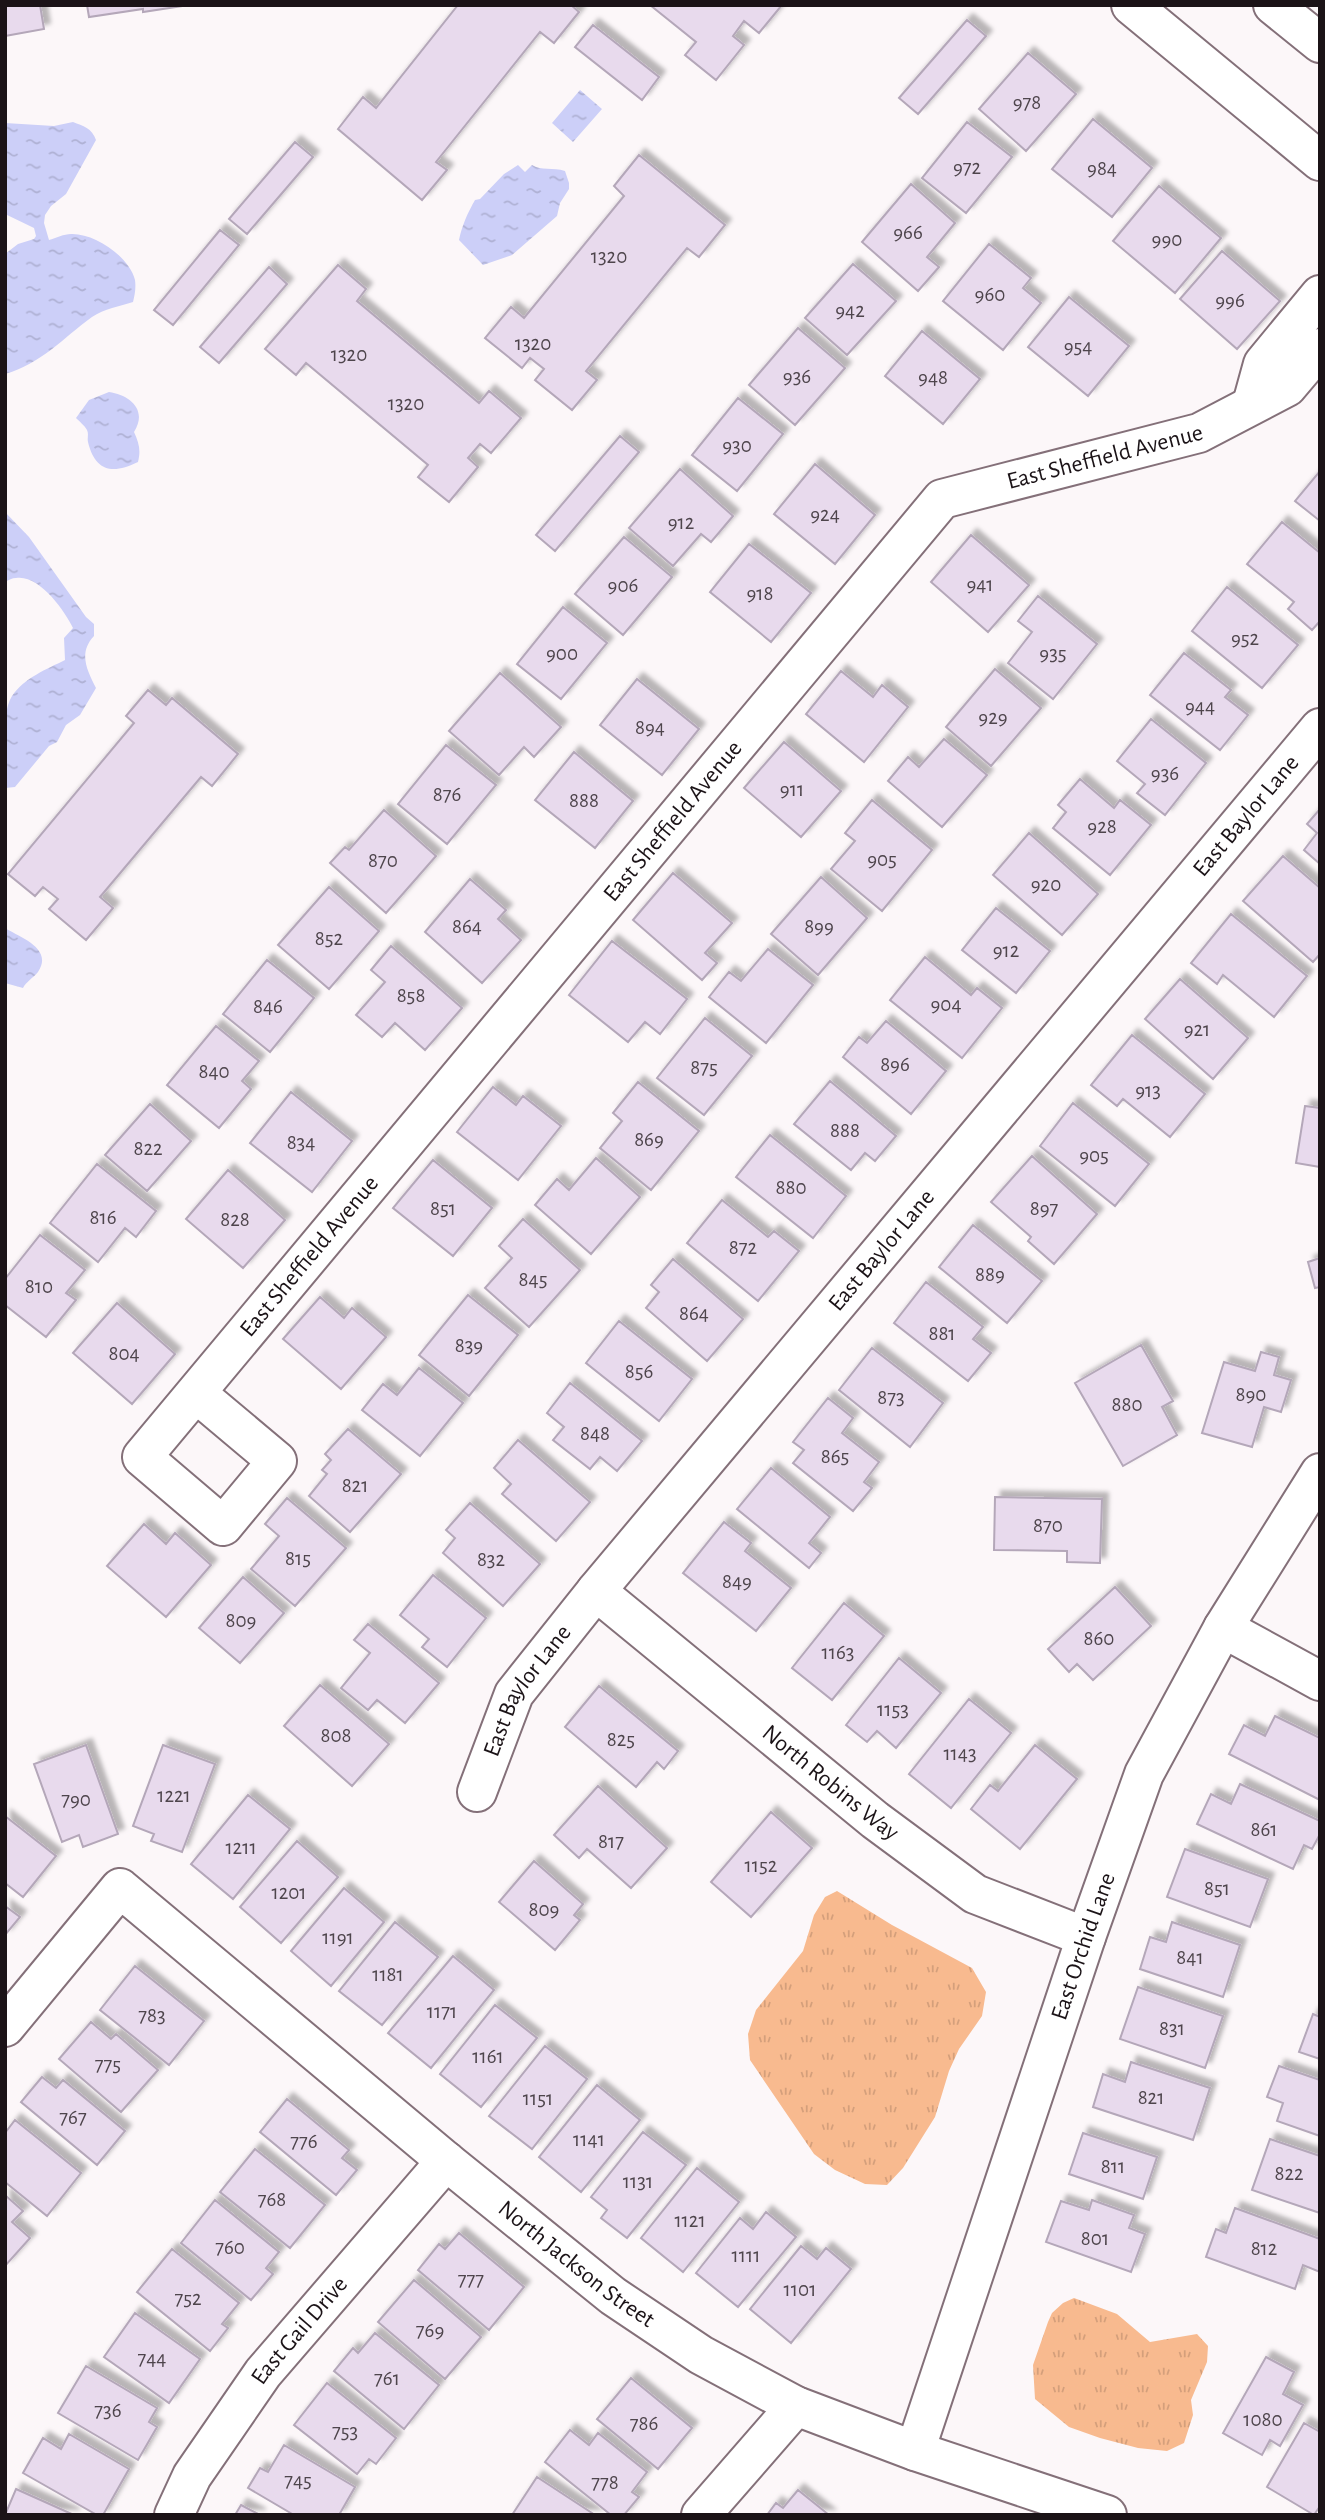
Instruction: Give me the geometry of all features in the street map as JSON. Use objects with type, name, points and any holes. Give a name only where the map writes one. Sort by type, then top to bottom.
[{"type":"street","points":[[1131,5],[1320,161]]},
{"type":"street","points":[[1273,5],[1320,43]]},
{"type":"street","points":[[1252,404],[1263,364],[1320,295]]},
{"type":"street","name":"East Sheffield Avenue","points":[[196,1394],[942,499],[1199,433],[1287,387],[1320,348]]},
{"type":"street","name":"East Baylor Lane","points":[[477,1791],[514,1694],[596,1591],[1320,728]]},
{"type":"street","name":"East Orchid Lane","points":[[915,2451],[1086,1937],[1144,1774],[1223,1628],[1320,1473]]},
{"type":"street","name":"North Robins Way","points":[[596,1591],[875,1820],[975,1894],[1086,1937]]},
{"type":"street","points":[[1223,1628],[1320,1681]]},
{"type":"street","name":"North Jackson Street","points":[[5,2027],[120,1888],[446,2161],[613,2296],[701,2355],[796,2406],[915,2451],[1107,2515]]},
{"type":"street","name":"East Gail Drive","points":[[174,2515],[192,2476],[263,2373],[446,2161]]},
{"type":"street","points":[[701,2515],[796,2406]]},
{"type":"green space","points":[[837,1891],[892,1925],[972,1968],[986,1992],[982,2016],[959,2049],[949,2071],[935,2117],[903,2168],[887,2185],[865,2184],[835,2170],[814,2154],[750,2060],[748,2034],[756,2010],[803,1951],[814,1915],[825,1897]]},
{"type":"green space","points":[[1074,2298],[1117,2314],[1150,2342],[1197,2334],[1208,2346],[1207,2362],[1191,2400],[1193,2415],[1184,2443],[1167,2451],[1138,2448],[1100,2438],[1069,2427],[1035,2399],[1033,2365],[1048,2322],[1052,2313]]},
{"type":"water","points":[[580,90],[602,109],[573,142],[552,123]]},
{"type":"water","points":[[73,122],[90,130],[96,140],[66,194],[51,206],[45,215],[44,223],[49,240],[68,234],[80,235],[90,237],[109,248],[126,263],[135,280],[133,302],[97,314],[41,357],[5,374],[5,254],[18,244],[36,236],[34,228],[5,214],[5,123],[54,126]]},
{"type":"water","points":[[518,165],[525,172],[532,165],[565,171],[569,189],[560,203],[557,216],[512,255],[483,265],[459,240],[463,225],[475,200],[480,199],[504,174]]},
{"type":"water","points":[[109,392],[130,400],[138,410],[139,417],[134,432],[139,447],[138,462],[113,469],[106,468],[95,459],[88,442],[87,430],[76,418],[89,400]]},
{"type":"water","points":[[5,512],[29,537],[86,617],[94,624],[94,636],[85,655],[87,668],[96,688],[80,715],[66,725],[57,742],[49,746],[15,787],[5,788],[4,740],[8,704],[23,684],[65,660],[64,638],[73,628],[58,604],[42,588],[25,578],[5,582]]},
{"type":"water","points":[[5,928],[33,944],[42,956],[38,972],[23,988],[5,983]]},
{"type":"building","points":[[5,5],[40,5],[44,29],[5,36]]},
{"type":"building","points":[[87,5],[189,5],[89,17]]},
{"type":"building","points":[[458,5],[571,5],[579,12],[554,43],[540,32],[436,162],[447,170],[422,200],[338,129],[363,97],[376,108]]},
{"type":"building","points":[[650,5],[782,5],[759,33],[744,21],[733,36],[744,45],[716,80],[685,55],[696,42]]},
{"type":"building","points":[[967,20],[986,36],[918,114],[899,98]]},
{"type":"building","points":[[593,25],[659,77],[642,100],[575,47]]},
{"type":"building","points":[[1028,53],[1076,94],[1026,151],[979,109]]},
{"type":"building","points":[[1093,119],[1152,168],[1112,217],[1052,169]]},
{"type":"building","points":[[967,122],[1012,157],[966,213],[922,178]]},
{"type":"building","points":[[295,142],[313,157],[247,234],[229,219]]},
{"type":"building","points":[[639,155],[725,225],[699,257],[687,248],[586,371],[597,380],[572,410],[535,380],[544,369],[530,358],[522,368],[485,338],[511,307],[524,318],[624,196],[614,186]]},
{"type":"building","points":[[911,184],[955,223],[927,257],[939,267],[918,291],[862,242]]},
{"type":"building","points":[[1159,186],[1221,238],[1175,293],[1113,241]]},
{"type":"building","points":[[220,230],[239,245],[173,325],[154,310]]},
{"type":"building","points":[[989,244],[1031,278],[1023,288],[1041,303],[1003,350],[943,301]]},
{"type":"building","points":[[1222,251],[1280,301],[1237,349],[1180,299]]},
{"type":"building","points":[[853,264],[896,301],[847,355],[805,318]]},
{"type":"building","points":[[338,265],[366,289],[357,301],[479,403],[489,391],[521,418],[491,453],[480,444],[468,458],[478,467],[449,502],[418,477],[428,465],[306,363],[296,375],[265,349]]},
{"type":"building","points":[[269,267],[287,284],[219,363],[200,347]]},
{"type":"building","points":[[1069,297],[1129,346],[1088,396],[1028,347]]},
{"type":"building","points":[[798,328],[845,368],[795,425],[749,385]]},
{"type":"building","points":[[922,331],[980,379],[943,424],[885,376]]},
{"type":"building","points":[[738,398],[783,434],[737,491],[692,455]]},
{"type":"building","points":[[620,436],[639,452],[555,551],[536,535]]},
{"type":"building","points":[[815,464],[875,515],[835,564],[774,514]]},
{"type":"building","points":[[680,469],[733,516],[711,542],[701,534],[673,566],[629,528]]},
{"type":"building","points":[[1320,471],[1320,521],[1295,501]]},
{"type":"building","points":[[1282,522],[1320,553],[1320,621],[1312,630],[1288,609],[1294,602],[1247,564]]},
{"type":"building","points":[[971,535],[1029,585],[988,632],[931,582]]},
{"type":"building","points":[[624,537],[672,577],[623,635],[575,594]]},
{"type":"building","points":[[749,544],[811,593],[771,642],[710,592]]},
{"type":"building","points":[[1227,587],[1298,645],[1262,688],[1192,631]]},
{"type":"building","points":[[1038,596],[1097,644],[1053,699],[1008,663],[1032,632],[1018,621]]},
{"type":"building","points":[[563,607],[607,643],[561,699],[517,664]]},
{"type":"building","points":[[1184,653],[1231,690],[1225,697],[1248,715],[1220,750],[1150,695]]},
{"type":"building","points":[[995,669],[1041,708],[991,766],[946,727]]},
{"type":"building","points":[[841,671],[873,697],[882,685],[908,707],[864,762],[806,714]]},
{"type":"building","points":[[500,673],[561,727],[534,757],[524,747],[499,775],[449,731]]},
{"type":"building","points":[[637,679],[699,729],[662,775],[600,725]]},
{"type":"building","points":[[148,690],[166,705],[172,698],[238,754],[212,786],[201,777],[100,897],[113,908],[86,940],[49,909],[58,899],[43,887],[35,896],[8,874],[134,723],[126,716]]},
{"type":"building","points":[[1151,719],[1206,763],[1165,815],[1137,793],[1145,784],[1117,761]]},
{"type":"building","points":[[944,739],[987,775],[942,827],[888,781],[908,757],[919,767]]},
{"type":"building","points":[[784,742],[841,791],[801,837],[744,788]]},
{"type":"building","points":[[446,745],[496,785],[447,844],[398,804]]},
{"type":"building","points":[[574,752],[633,801],[595,848],[535,800]]},
{"type":"building","points":[[1080,779],[1114,808],[1120,800],[1151,825],[1110,875],[1053,828],[1066,812],[1058,805]]},
{"type":"building","points":[[872,800],[932,850],[882,911],[831,869],[855,841],[845,833]]},
{"type":"building","points":[[1320,809],[1320,864],[1304,850],[1317,833],[1307,824]]},
{"type":"building","points":[[384,810],[436,856],[386,913],[330,863],[345,847],[349,850]]},
{"type":"building","points":[[1029,833],[1098,894],[1062,935],[993,875]]},
{"type":"building","points":[[1283,856],[1320,888],[1320,954],[1313,962],[1243,901]]},
{"type":"building","points":[[673,873],[732,923],[705,953],[717,963],[702,980],[633,920]]},
{"type":"building","points":[[821,877],[867,918],[818,975],[771,934]]},
{"type":"building","points":[[470,879],[506,910],[498,919],[521,940],[482,983],[425,932]]},
{"type":"building","points":[[329,887],[379,931],[329,989],[278,945]]},
{"type":"building","points":[[996,908],[1050,951],[1016,993],[962,950]]},
{"type":"building","points":[[1231,914],[1307,976],[1274,1017],[1223,975],[1217,984],[1191,963]]},
{"type":"building","points":[[612,941],[687,999],[660,1034],[645,1022],[628,1042],[569,995]]},
{"type":"building","points":[[391,946],[462,1008],[425,1050],[395,1023],[382,1037],[356,1015],[385,982],[371,970]]},
{"type":"building","points":[[768,949],[813,985],[766,1043],[709,997],[729,972],[741,981]]},
{"type":"building","points":[[925,957],[971,995],[977,988],[1002,1008],[962,1058],[890,1000]]},
{"type":"building","points":[[267,960],[314,998],[270,1052],[223,1014]]},
{"type":"building","points":[[1180,979],[1248,1038],[1213,1079],[1145,1019]]},
{"type":"building","points":[[705,1018],[752,1056],[704,1115],[657,1078]]},
{"type":"building","points":[[886,1021],[946,1071],[911,1114],[843,1057],[859,1037],[867,1043]]},
{"type":"building","points":[[216,1026],[259,1061],[242,1081],[251,1089],[219,1128],[167,1085]]},
{"type":"building","points":[[1132,1035],[1205,1094],[1170,1137],[1123,1099],[1117,1106],[1091,1085]]},
{"type":"building","points":[[830,1081],[896,1136],[875,1161],[865,1153],[851,1170],[794,1124]]},
{"type":"building","points":[[638,1082],[699,1131],[651,1190],[600,1148],[622,1121],[613,1113]]},
{"type":"building","points":[[493,1087],[516,1105],[523,1096],[561,1126],[518,1180],[457,1132]]},
{"type":"building","points":[[291,1092],[352,1141],[312,1192],[250,1143]]},
{"type":"building","points":[[1073,1103],[1149,1164],[1115,1206],[1040,1146]]},
{"type":"building","points":[[150,1104],[191,1141],[147,1191],[105,1155]]},
{"type":"building","points":[[1305,1106],[1320,1108],[1320,1167],[1296,1163]]},
{"type":"building","points":[[770,1135],[846,1196],[813,1238],[736,1177]]},
{"type":"building","points":[[1032,1156],[1097,1214],[1054,1264],[1028,1241],[1031,1237],[991,1202]]},
{"type":"building","points":[[596,1158],[640,1197],[591,1254],[535,1205],[557,1179],[569,1190]]},
{"type":"building","points":[[433,1160],[492,1208],[453,1256],[393,1208]]},
{"type":"building","points":[[97,1164],[156,1211],[136,1237],[125,1228],[98,1262],[50,1223]]},
{"type":"building","points":[[228,1170],[285,1220],[243,1268],[186,1219]]},
{"type":"building","points":[[722,1200],[768,1237],[774,1231],[799,1251],[758,1301],[687,1243]]},
{"type":"building","points":[[523,1219],[580,1270],[529,1327],[485,1288],[512,1258],[499,1246]]},
{"type":"building","points":[[973,1225],[1042,1281],[1007,1323],[939,1267]]},
{"type":"building","points":[[40,1235],[85,1270],[66,1293],[76,1300],[46,1337],[5,1305],[5,1279]]},
{"type":"building","points":[[1320,1258],[1320,1287],[1315,1288],[1308,1262]]},
{"type":"building","points":[[673,1259],[743,1319],[707,1361],[646,1308],[659,1292],[651,1285]]},
{"type":"building","points":[[926,1282],[983,1327],[973,1339],[991,1353],[968,1381],[894,1323]]},
{"type":"building","points":[[468,1295],[518,1335],[469,1396],[419,1355]]},
{"type":"building","points":[[320,1297],[344,1318],[352,1308],[386,1337],[341,1389],[283,1339]]},
{"type":"building","points":[[117,1303],[175,1354],[132,1404],[73,1353]]},
{"type":"building","points":[[619,1321],[692,1379],[659,1421],[586,1363]]},
{"type":"building","points":[[1141,1345],[1173,1401],[1162,1407],[1177,1435],[1123,1466],[1075,1383]]},
{"type":"building","points":[[872,1348],[943,1403],[910,1447],[839,1390]]},
{"type":"building","points":[[1261,1352],[1279,1357],[1274,1375],[1291,1380],[1281,1412],[1264,1407],[1252,1447],[1202,1433],[1224,1362],[1255,1371]]},
{"type":"building","points":[[419,1368],[463,1403],[420,1456],[362,1410],[383,1384],[397,1395]]},
{"type":"building","points":[[570,1383],[642,1441],[617,1471],[600,1457],[590,1469],[553,1440],[564,1427],[547,1413]]},
{"type":"building","points":[[828,1398],[853,1418],[842,1433],[879,1462],[864,1482],[872,1488],[853,1511],[793,1463],[804,1450],[793,1442]]},
{"type":"building","points":[[348,1429],[401,1474],[350,1532],[309,1496],[327,1474],[322,1470],[331,1460],[325,1454]]},
{"type":"building","points":[[518,1440],[590,1502],[556,1541],[502,1494],[511,1484],[494,1468]]},
{"type":"building","points":[[771,1468],[830,1517],[809,1543],[821,1553],[809,1568],[737,1509]]},
{"type":"building","points":[[995,1497],[1102,1499],[1100,1563],[1067,1562],[1067,1551],[994,1550]]},
{"type":"building","points":[[287,1498],[346,1548],[295,1606],[251,1569],[279,1536],[265,1524]]},
{"type":"building","points":[[470,1503],[540,1564],[503,1606],[443,1553],[455,1538],[446,1530]]},
{"type":"building","points":[[724,1522],[751,1543],[745,1551],[791,1588],[756,1631],[683,1573]]},
{"type":"building","points":[[144,1524],[166,1544],[175,1533],[211,1565],[166,1617],[107,1566]]},
{"type":"building","points":[[433,1575],[486,1618],[447,1667],[422,1647],[429,1639],[400,1615]]},
{"type":"building","points":[[243,1577],[284,1613],[240,1663],[199,1628]]},
{"type":"building","points":[[1115,1587],[1151,1626],[1093,1680],[1077,1664],[1069,1672],[1048,1649]]},
{"type":"building","points":[[844,1603],[884,1636],[832,1700],[792,1668]]},
{"type":"building","points":[[368,1624],[439,1683],[405,1723],[377,1700],[368,1710],[341,1688],[370,1653],[354,1640]]},
{"type":"building","points":[[899,1658],[941,1693],[896,1748],[877,1731],[867,1742],[846,1725]]},
{"type":"building","points":[[320,1685],[389,1744],[352,1786],[284,1726]]},
{"type":"building","points":[[599,1686],[678,1751],[664,1769],[657,1762],[636,1787],[565,1727]]},
{"type":"building","points":[[969,1699],[1011,1733],[951,1808],[909,1774]]},
{"type":"building","points":[[1275,1716],[1320,1738],[1320,1800],[1229,1754],[1244,1725],[1265,1736]]},
{"type":"building","points":[[86,1745],[118,1834],[83,1847],[79,1835],[62,1842],[34,1764]]},
{"type":"building","points":[[163,1745],[215,1764],[182,1852],[151,1841],[154,1834],[133,1826]]},
{"type":"building","points":[[1035,1745],[1077,1779],[1020,1849],[971,1809],[990,1785],[998,1791]]},
{"type":"building","points":[[1240,1784],[1320,1821],[1320,1834],[1312,1849],[1304,1845],[1293,1869],[1197,1824],[1211,1794],[1231,1804]]},
{"type":"building","points":[[598,1786],[667,1848],[631,1888],[587,1849],[579,1858],[554,1835]]},
{"type":"building","points":[[248,1795],[290,1829],[233,1899],[191,1864]]},
{"type":"building","points":[[771,1812],[812,1848],[751,1917],[711,1882]]},
{"type":"building","points":[[5,1816],[56,1856],[23,1897],[5,1883]]},
{"type":"building","points":[[297,1841],[338,1877],[281,1943],[240,1907]]},
{"type":"building","points":[[1185,1849],[1268,1879],[1250,1927],[1167,1897]]},
{"type":"building","points":[[534,1861],[583,1904],[574,1915],[580,1920],[555,1950],[499,1902]]},
{"type":"building","points":[[344,1888],[384,1922],[331,1986],[291,1951]]},
{"type":"building","points":[[5,1906],[20,1917],[5,1935]]},
{"type":"building","points":[[395,1922],[438,1957],[382,2025],[339,1991]]},
{"type":"building","points":[[1172,1922],[1240,1945],[1223,1997],[1140,1969],[1150,1937],[1166,1942]]},
{"type":"building","points":[[453,1956],[494,1990],[431,2068],[388,2033]]},
{"type":"building","points":[[135,1966],[204,2021],[169,2065],[100,2010]]},
{"type":"building","points":[[1138,1987],[1223,2016],[1205,2068],[1120,2039]]},
{"type":"building","points":[[495,2005],[537,2038],[481,2107],[440,2074]]},
{"type":"building","points":[[1313,2014],[1320,2017],[1320,2059],[1299,2052]]},
{"type":"building","points":[[91,2022],[111,2039],[116,2034],[158,2070],[121,2112],[59,2059]]},
{"type":"building","points":[[545,2046],[587,2079],[532,2149],[489,2116]]},
{"type":"building","points":[[1131,2062],[1210,2088],[1193,2140],[1093,2107],[1103,2074],[1125,2082]]},
{"type":"building","points":[[1279,2066],[1320,2080],[1320,2136],[1277,2121],[1283,2103],[1267,2097]]},
{"type":"building","points":[[42,2077],[56,2088],[63,2080],[125,2131],[97,2165],[21,2102]]},
{"type":"building","points":[[597,2085],[640,2120],[581,2192],[539,2157]]},
{"type":"building","points":[[287,2099],[349,2150],[342,2158],[357,2170],[336,2195],[260,2132]]},
{"type":"building","points":[[15,2120],[81,2173],[47,2216],[5,2182],[5,2133]]},
{"type":"building","points":[[643,2132],[686,2165],[627,2238],[601,2218],[607,2210],[591,2197]]},
{"type":"building","points":[[1083,2133],[1157,2157],[1143,2199],[1069,2174]]},
{"type":"building","points":[[1270,2139],[1320,2156],[1320,2213],[1252,2190]]},
{"type":"building","points":[[255,2149],[325,2205],[290,2248],[220,2192]]},
{"type":"building","points":[[697,2168],[739,2202],[683,2272],[641,2238]]},
{"type":"building","points":[[5,2195],[23,2211],[12,2222],[30,2238],[5,2266]]},
{"type":"building","points":[[215,2200],[279,2252],[266,2268],[273,2274],[251,2300],[181,2243]]},
{"type":"building","points":[[1092,2200],[1134,2215],[1129,2228],[1145,2234],[1131,2272],[1046,2242],[1061,2201],[1089,2210]]},
{"type":"building","points":[[1235,2208],[1320,2239],[1320,2272],[1303,2265],[1295,2289],[1206,2257],[1216,2229],[1226,2233]]},
{"type":"building","points":[[766,2212],[796,2237],[738,2307],[696,2273],[740,2218],[753,2229]]},
{"type":"building","points":[[459,2233],[524,2287],[489,2330],[418,2270],[439,2244],[445,2249]]},
{"type":"building","points":[[801,2246],[817,2259],[826,2248],[851,2269],[791,2343],[750,2309]]},
{"type":"building","points":[[172,2249],[239,2303],[222,2324],[228,2328],[210,2351],[137,2292]]},
{"type":"building","points":[[414,2280],[481,2337],[445,2379],[378,2322]]},
{"type":"building","points":[[135,2313],[200,2359],[169,2403],[104,2357]]},
{"type":"building","points":[[375,2333],[439,2385],[404,2429],[334,2371],[353,2348],[358,2353]]},
{"type":"building","points":[[1266,2357],[1294,2372],[1283,2394],[1303,2405],[1280,2446],[1270,2440],[1262,2455],[1223,2433]]},
{"type":"building","points":[[86,2366],[157,2408],[149,2422],[157,2427],[138,2460],[58,2413]]},
{"type":"building","points":[[631,2378],[692,2428],[658,2469],[597,2419]]},
{"type":"building","points":[[327,2383],[396,2438],[376,2464],[369,2459],[357,2474],[294,2425]]},
{"type":"building","points":[[1304,2423],[1320,2432],[1320,2506],[1314,2515],[1267,2487]]},
{"type":"building","points":[[570,2430],[589,2445],[598,2433],[647,2472],[632,2492],[639,2497],[624,2515],[611,2515],[545,2462]]},
{"type":"building","points":[[69,2434],[129,2469],[103,2515],[97,2515],[23,2473],[43,2438],[61,2449]]},
{"type":"building","points":[[284,2445],[355,2487],[339,2515],[294,2515],[248,2488],[260,2468],[268,2472]]},
{"type":"building","points":[[537,2477],[595,2515],[512,2515]]},
{"type":"building","points":[[16,2489],[74,2515],[5,2515]]},
{"type":"building","points":[[798,2490],[829,2515],[767,2515],[776,2503],[783,2508]]},
{"type":"building","points":[[241,2505],[260,2515],[235,2515]]}]
